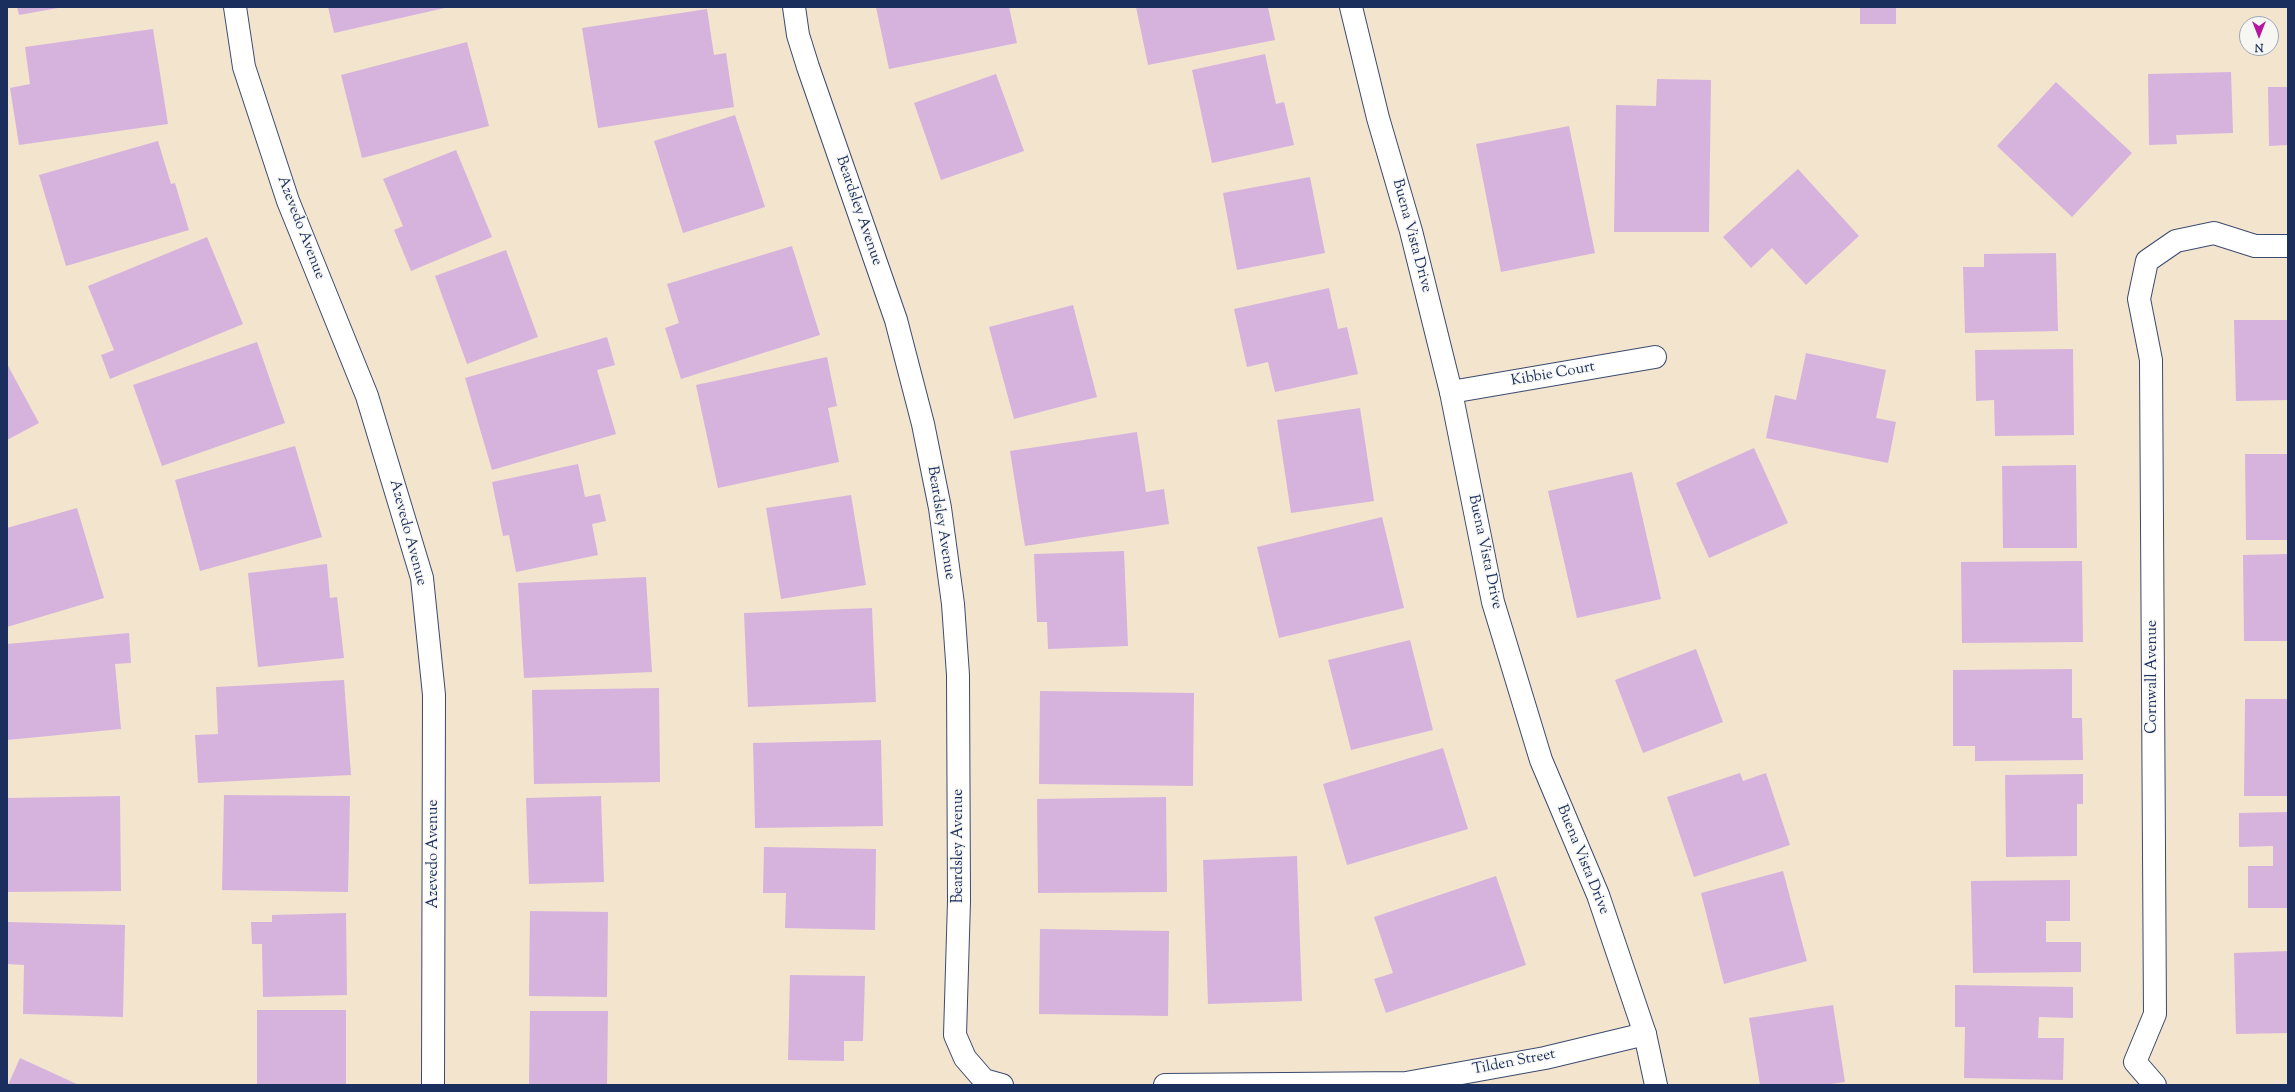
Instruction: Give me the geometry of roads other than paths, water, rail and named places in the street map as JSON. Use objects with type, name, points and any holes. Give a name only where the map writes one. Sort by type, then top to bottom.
[{"type":"street","name":"Azevedo Avenue","points":[[235,7],[244,67],[288,201],[367,396],[422,578],[434,695],[433,1085]]},
{"type":"street","name":"Beardsley Avenue","points":[[794,7],[798,35],[808,67],[896,320],[923,424],[940,508],[953,604],[958,675],[959,901],[955,1035],[965,1058],[984,1080],[1002,1085]]},
{"type":"street","name":"Buena Vista Drive","points":[[1351,7],[1378,118],[1411,231],[1451,392],[1493,602],[1541,760],[1598,894],[1645,1034],[1656,1085]]},
{"type":"street","name":"Cornwall Avenue","points":[[2155,1085],[2135,1062],[2155,1014],[2151,360],[2139,299],[2147,260],[2176,240],[2214,233],[2255,246],[2288,246]]},
{"type":"street","name":"Kibbie Court","points":[[1451,392],[1655,357]]},
{"type":"street","name":"Tilden Street","points":[[1165,1085],[1406,1083],[1546,1058],[1645,1034]]}]
